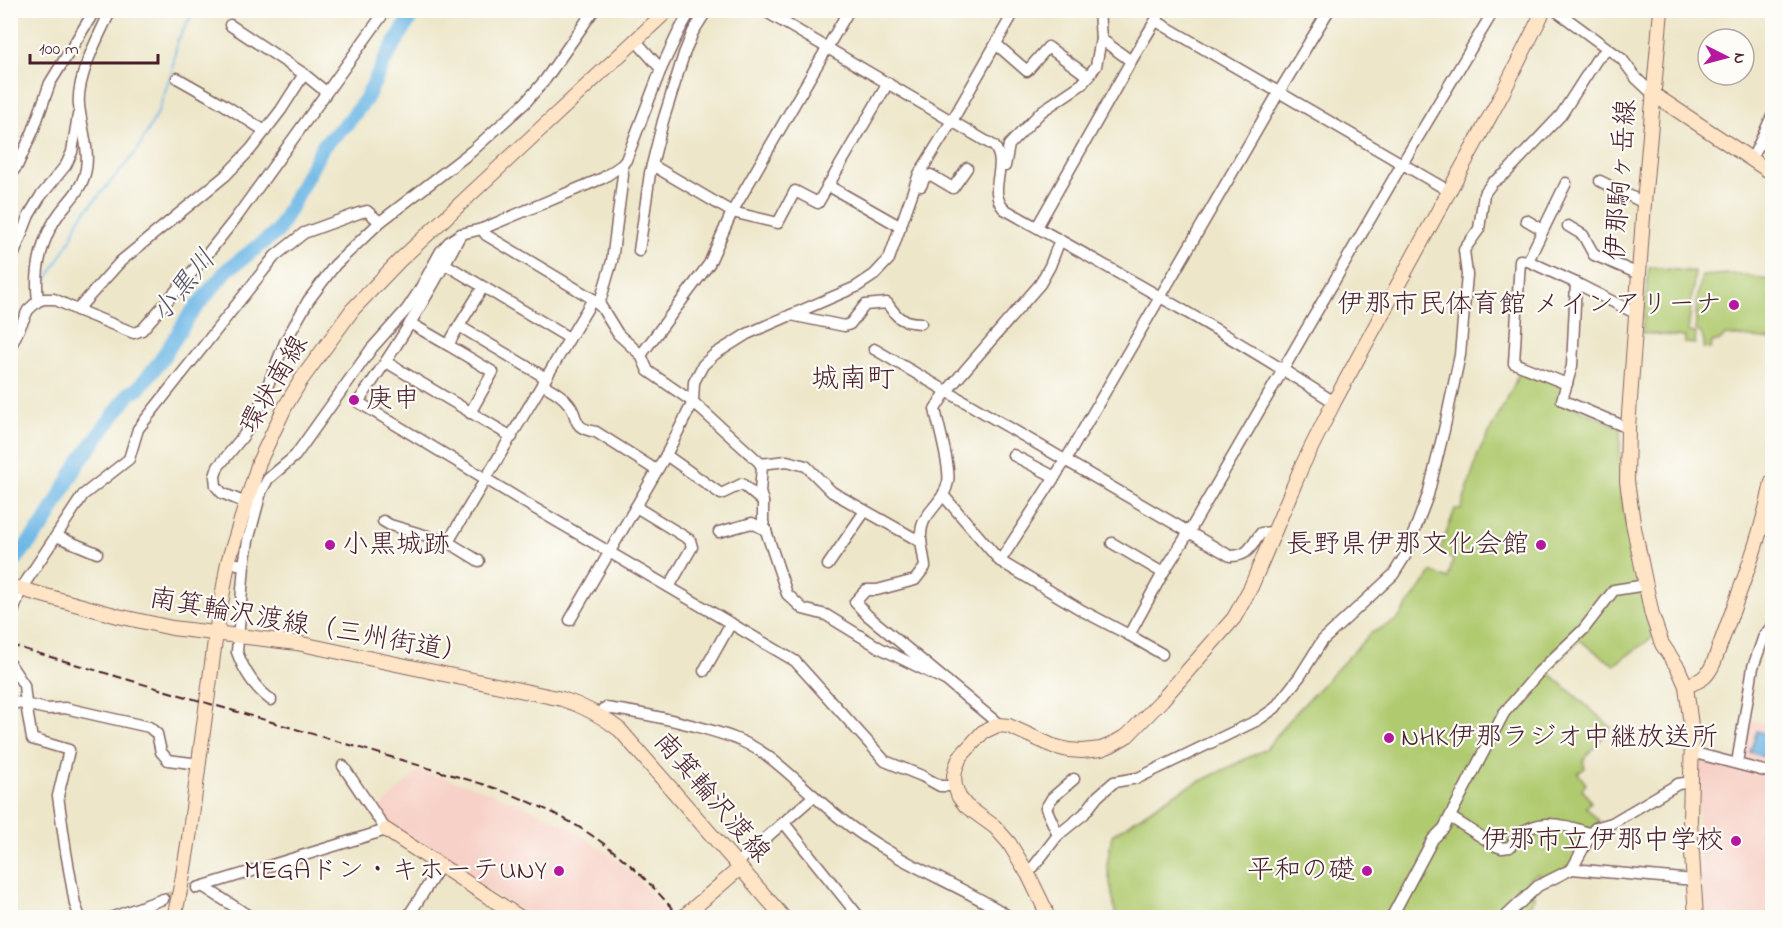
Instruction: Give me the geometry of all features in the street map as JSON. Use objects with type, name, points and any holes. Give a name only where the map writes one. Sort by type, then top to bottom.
[{"type":"street","points":[[10,175],[17,166],[33,131],[50,83],[95,10]]},
{"type":"street","points":[[10,264],[29,215],[40,197],[66,165],[72,152],[80,86],[111,10]]},
{"type":"street","points":[[10,348],[28,310],[44,298],[54,298],[134,333],[142,330],[205,258],[386,10]]},
{"type":"street","points":[[246,503],[222,494],[216,486],[215,476],[218,467],[244,435],[258,410],[285,342],[308,301],[335,265],[380,222],[472,151],[525,103],[594,10]]},
{"type":"street","name":"環状南線","points":[[174,918],[182,881],[228,562],[259,462],[285,407],[301,380],[353,309],[399,261],[668,10]]},
{"type":"street","points":[[272,700],[260,692],[242,665],[237,652],[243,565],[261,492],[268,479],[295,456],[372,348],[407,309],[441,251],[449,242],[461,234],[482,229],[603,178],[622,165],[661,69],[691,10]]},
{"type":"street","points":[[639,251],[652,165],[663,121],[684,54],[693,32],[707,10]]},
{"type":"street","points":[[763,10],[994,146],[1001,158],[997,197],[1004,208],[1161,297],[1334,402]]},
{"type":"street","points":[[641,356],[709,264],[732,212],[849,10]]},
{"type":"street","points":[[570,620],[666,455],[693,402],[694,382],[703,365],[715,354],[747,334],[856,287],[874,275],[889,259],[919,174],[952,122],[1015,10]]},
{"type":"street","points":[[998,182],[1004,176],[1010,146],[1042,111],[1082,84],[1096,66],[1101,39],[1099,10]]},
{"type":"street","points":[[1037,227],[1162,10]]},
{"type":"street","points":[[1000,561],[1065,461],[1329,10]]},
{"type":"street","points":[[1129,635],[1163,573],[1190,532],[1402,164],[1494,10]]},
{"type":"street","points":[[1047,918],[1028,874],[1009,843],[995,828],[966,806],[959,797],[955,786],[956,767],[960,757],[984,732],[998,725],[1009,726],[1053,746],[1082,751],[1111,745],[1128,735],[1162,700],[1234,618],[1251,587],[1302,466],[1334,402],[1501,96],[1544,10]]},
{"type":"street","points":[[1554,10],[1622,60],[1653,94],[1773,173]]},
{"type":"street","name":"伊那駒ヶ岳線","points":[[1661,10],[1644,203],[1628,428],[1627,481],[1633,523],[1652,615],[1662,644],[1678,668],[1686,686],[1691,716],[1690,821],[1696,918]]},
{"type":"street","points":[[1156,21],[1449,191]]},
{"type":"street","points":[[230,25],[304,74],[326,92]]},
{"type":"street","points":[[1101,39],[1131,61]]},
{"type":"street","points":[[636,41],[661,69]]},
{"type":"street","points":[[996,44],[1027,71],[1048,47],[1089,77]]},
{"type":"street","points":[[1028,874],[1058,835],[1084,814],[1098,796],[1114,782],[1138,778],[1266,715],[1275,708],[1322,641],[1393,575],[1405,556],[1428,495],[1442,441],[1460,355],[1467,275],[1464,250],[1479,229],[1484,194],[1492,183],[1506,173],[1561,115],[1597,59],[1608,49]]},
{"type":"street","points":[[77,310],[121,261],[225,176],[251,149],[281,110],[304,74]]},
{"type":"street","points":[[177,78],[265,131]]},
{"type":"street","points":[[652,165],[732,212],[777,223],[795,190],[818,203],[888,83]]},
{"type":"street","points":[[38,301],[36,288],[41,253],[47,232],[76,193],[84,177],[87,159],[79,106]]},
{"type":"street","points":[[1752,159],[1773,116]]},
{"type":"street","points":[[448,542],[569,338],[596,302],[612,261],[623,175],[622,165]]},
{"type":"street","points":[[906,214],[910,213],[925,177],[931,175],[953,188],[967,168]]},
{"type":"street","points":[[1600,181],[1644,203]]},
{"type":"street","points":[[1528,261],[1566,183]]},
{"type":"street","points":[[827,185],[901,227]]},
{"type":"street","points":[[10,621],[16,588],[56,536],[83,495],[129,459],[138,429],[275,256],[304,232],[359,213],[367,211],[380,222]]},
{"type":"street","points":[[1526,220],[1543,230]]},
{"type":"street","points":[[1568,226],[1583,235],[1594,255],[1639,274]]},
{"type":"street","points":[[482,229],[486,235],[596,302],[618,334],[641,356],[648,371],[693,402],[762,466],[760,492],[763,502],[763,522],[787,594],[803,609],[826,615],[880,648],[947,681]]},
{"type":"street","points":[[461,234],[446,264],[410,323],[358,402],[795,661],[885,761],[940,786],[955,786]]},
{"type":"street","points":[[998,725],[867,615],[855,602],[866,590],[877,590],[915,580],[925,567],[921,542],[923,523],[943,495],[948,481],[935,409],[946,392],[1040,284],[1060,240]]},
{"type":"street","points":[[1567,384],[1514,363],[1520,260],[1528,261],[1576,283],[1637,314]]},
{"type":"street","points":[[446,264],[569,338]]},
{"type":"street","points":[[1576,283],[1572,366],[1562,400],[1628,428]]},
{"type":"street","points":[[448,345],[483,287]]},
{"type":"street","points":[[791,315],[844,326],[850,324],[865,305],[887,303],[901,320],[921,323]]},
{"type":"street","points":[[410,323],[493,372]]},
{"type":"street","points":[[459,326],[544,381],[566,400],[578,425],[585,430],[596,432],[656,470]]},
{"type":"street","points":[[874,349],[1230,556],[1240,556],[1246,553],[1261,533],[1273,532]]},
{"type":"street","points":[[470,413],[504,353]]},
{"type":"street","points":[[386,362],[512,437]]},
{"type":"street","points":[[666,455],[721,494],[742,484],[763,502]]},
{"type":"street","points":[[1013,455],[1055,477]]},
{"type":"street","points":[[760,464],[787,460],[806,466],[832,492],[921,542]]},
{"type":"street","points":[[1686,686],[1702,680],[1710,672],[1759,537],[1773,482]]},
{"type":"street","points":[[943,495],[1000,561],[1083,611],[1162,654]]},
{"type":"street","points":[[636,507],[690,540],[692,547],[669,587]]},
{"type":"street","points":[[828,565],[865,511]]},
{"type":"street","points":[[383,520],[390,525],[448,542],[479,561]]},
{"type":"street","points":[[719,532],[752,523],[766,530]]},
{"type":"street","points":[[56,536],[97,553]]},
{"type":"street","points":[[1112,543],[1163,573]]},
{"type":"street","points":[[228,562],[243,565]]},
{"type":"street","points":[[1391,918],[1433,838],[1444,828],[1504,712],[1539,672],[1583,630],[1614,590],[1646,585]]},
{"type":"street","name":"南箕輪沢渡線（三州街道）","points":[[16,588],[172,628],[297,643],[562,699],[599,714]]},
{"type":"street","points":[[704,671],[731,623]]},
{"type":"street","points":[[1737,763],[1753,667],[1764,636],[1773,626]]},
{"type":"street","points":[[10,664],[24,685],[33,739],[69,750],[58,796],[75,904],[80,918]]},
{"type":"street","points":[[10,701],[47,709],[65,708],[149,727],[157,734],[161,752],[168,760],[199,764]]},
{"type":"street","points":[[599,714],[606,708],[635,712],[728,735],[747,743],[790,773],[848,824],[882,848],[947,881],[1011,918]]},
{"type":"street","name":"南箕輪沢渡線","points":[[599,714],[620,730],[784,918]]},
{"type":"street","points":[[1691,752],[1773,773]]},
{"type":"street","points":[[343,766],[386,830],[522,918]]},
{"type":"street","points":[[1058,835],[1046,808],[1052,798],[1074,779]]},
{"type":"street","points":[[1572,869],[1595,828],[1612,823],[1678,784],[1691,782]]},
{"type":"street","points":[[682,918],[814,796]]},
{"type":"street","points":[[1450,817],[1502,848],[1510,847],[1516,837],[1530,828],[1546,823],[1561,824],[1591,834]]},
{"type":"street","points":[[784,823],[860,918]]},
{"type":"street","points":[[252,918],[200,887],[386,830]]},
{"type":"street","points":[[407,918],[441,865]]},
{"type":"street","points":[[1504,918],[1538,886],[1572,869],[1694,880]]},
{"type":"street","points":[[110,918],[163,899]]},
{"type":"shaded area","points":[[1749,719],[1772,727],[1772,768],[1742,759]]},
{"type":"shaded area","name":"伊那市立伊那中学校","points":[[1698,758],[1772,776],[1772,917],[1704,917],[1698,821]]},
{"type":"shaded area","points":[[418,771],[492,793],[533,809],[573,829],[635,876],[671,917],[531,917],[387,826],[377,811]]},
{"type":"green space","points":[[1649,267],[1695,272],[1688,332],[1696,333],[1695,344],[1685,343],[1685,337],[1642,333]]},
{"type":"green space","name":"伊那市民体育館 メインアリーナ","points":[[1729,274],[1772,281],[1772,340],[1725,335],[1719,341],[1712,342],[1711,349],[1703,348],[1704,341],[1701,333],[1696,330],[1697,303],[1702,276]]},
{"type":"green space","points":[[1521,368],[1564,385],[1560,401],[1621,427],[1623,507],[1633,559],[1653,637],[1614,665],[1579,640],[1547,671],[1611,727],[1583,761],[1585,768],[1578,773],[1586,784],[1582,789],[1591,802],[1586,807],[1599,821],[1601,830],[1554,881],[1538,874],[1530,877],[1527,892],[1535,896],[1529,907],[1519,917],[1116,917],[1107,865],[1112,835],[1174,794],[1266,749],[1287,722],[1371,633],[1397,620],[1432,572],[1448,579],[1453,559],[1439,553],[1455,509],[1461,510],[1478,454]]},
{"type":"water","points":[[1757,731],[1772,736],[1772,760],[1750,752]]},
{"type":"waterway","points":[[42,288],[71,239],[79,219],[137,151],[158,112],[172,71],[177,42],[194,10]]},
{"type":"waterway","name":"小黒川","points":[[10,566],[45,523],[77,465],[130,393],[137,390],[159,363],[189,316],[227,270],[277,232],[323,146],[348,122],[366,99],[386,58],[415,10]]},
{"type":"tunnel","points":[[163,899],[197,888]]},
{"type":"railway","points":[[10,645],[486,785],[516,796],[570,822],[616,853],[659,893],[680,918]]},
{"type":"place","name":"伊那市民体育館 メインアリーナ","points":[[1734,305]]},
{"type":"place","name":"庚申","points":[[354,400]]},
{"type":"place","name":"小黒城跡","points":[[330,545]]},
{"type":"place","name":"長野県伊那文化会館","points":[[1541,545]]},
{"type":"place","name":"NHK伊那ラジオ中継放送所","points":[[1389,738]]},
{"type":"place","name":"伊那市立伊那中学校","points":[[1736,841]]},
{"type":"place","name":"MEGAドン・キホーテUNY","points":[[559,871]]},
{"type":"place","name":"平和の礎","points":[[1367,871]]},
{"type":"district","name":"城南町","points":[[853,380]]}]
